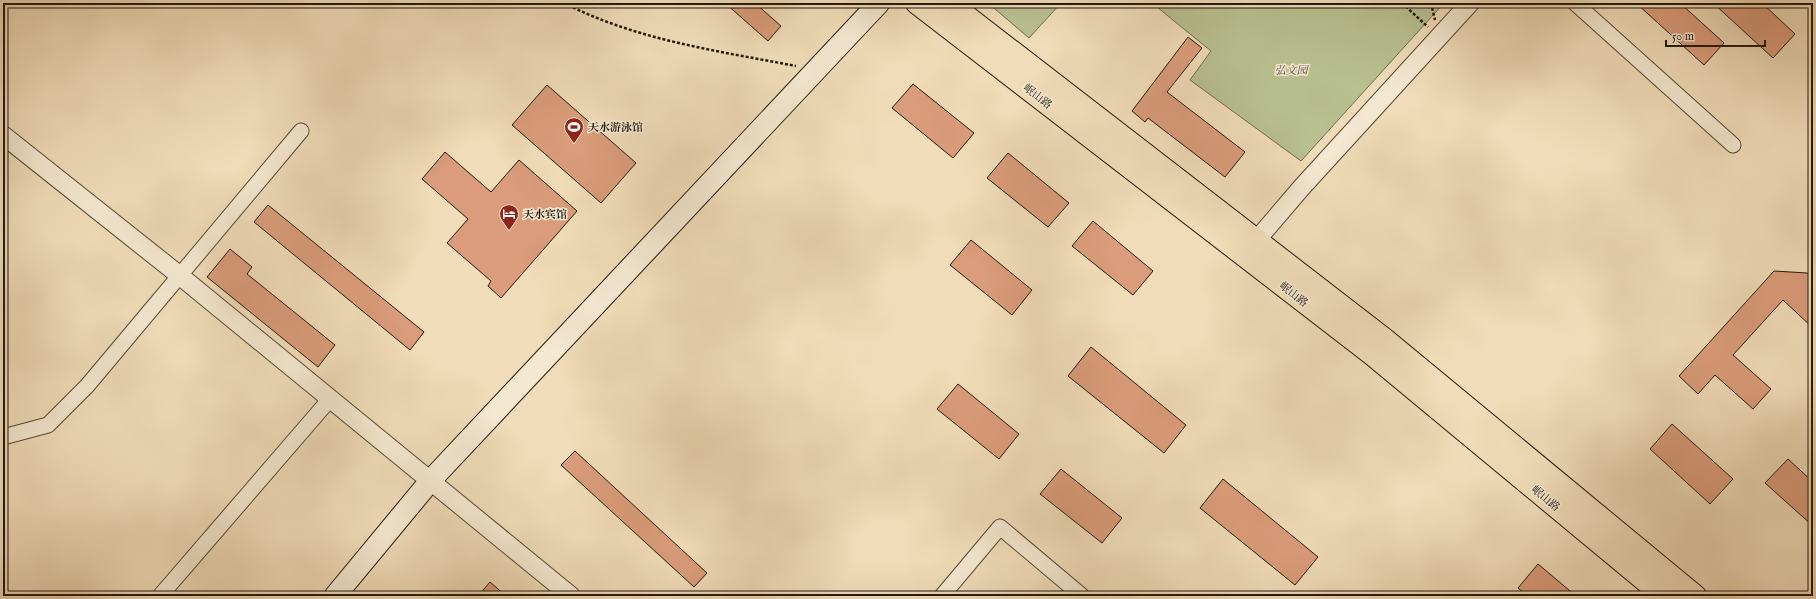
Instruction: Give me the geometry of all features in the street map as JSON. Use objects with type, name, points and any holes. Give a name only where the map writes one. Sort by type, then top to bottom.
[{"type":"main road","points":[[335,596],[432,480],[880,3]]},
{"type":"main road","name":"岷山路","points":[[917,3],[1250,248],[1384,339],[1695,596]]},
{"type":"main road","name":"岷山路","points":[[949,3],[1250,248],[1372,354],[1664,596]]},
{"type":"street","points":[[1250,248],[1470,3]]},
{"type":"street","points":[[1575,3],[1733,145]]},
{"type":"street","points":[[3,437],[48,424],[87,386],[301,131]]},
{"type":"street","points":[[3,135],[179,275],[330,400],[432,480],[571,596]]},
{"type":"street","points":[[160,596],[330,400]]},
{"type":"street","points":[[942,596],[1000,527],[1082,596]]},
{"type":"path","points":[[564,3],[591,17],[674,42],[816,70]]},
{"type":"path","points":[[1402,3],[1438,37]]},
{"type":"green space","points":[[988,3],[1061,3],[1029,38]]},
{"type":"green space","name":"弘文园","points":[[1152,3],[1444,3],[1301,161],[1190,80],[1211,51]]},
{"type":"building","points":[[725,3],[755,3],[781,26],[768,41]]},
{"type":"building","points":[[1636,3],[1680,3],[1724,43],[1704,65]]},
{"type":"building","points":[[1713,3],[1762,3],[1795,34],[1773,58]]},
{"type":"building","points":[[1188,37],[1202,48],[1167,92],[1245,152],[1225,177],[1148,118],[1145,122],[1132,111]]},
{"type":"building","points":[[913,84],[974,133],[953,158],[892,108]]},
{"type":"building","name":"天水游泳馆","points":[[547,85],[636,163],[601,203],[512,125]]},
{"type":"building","name":"天水宾馆","points":[[445,152],[491,192],[519,160],[577,211],[501,298],[488,286],[491,281],[447,243],[468,219],[422,179]]},
{"type":"building","points":[[1008,153],[1069,203],[1048,227],[987,178]]},
{"type":"building","points":[[268,205],[424,332],[410,350],[254,222]]},
{"type":"building","points":[[1093,221],[1153,271],[1133,295],[1072,246]]},
{"type":"building","points":[[971,240],[1032,290],[1012,315],[950,265]]},
{"type":"building","points":[[230,249],[252,267],[247,274],[335,345],[318,367],[207,277]]},
{"type":"building","points":[[1774,271],[1807,273],[1813,278],[1813,328],[1783,300],[1733,355],[1771,389],[1753,409],[1715,375],[1698,394],[1679,376]]},
{"type":"building","points":[[1091,347],[1186,425],[1164,453],[1068,376]]},
{"type":"building","points":[[958,384],[1019,434],[999,459],[937,409]]},
{"type":"building","points":[[1672,424],[1733,479],[1710,504],[1650,449]]},
{"type":"building","points":[[575,451],[707,573],[694,587],[561,465]]},
{"type":"building","points":[[1788,459],[1813,482],[1813,526],[1765,483]]},
{"type":"building","points":[[1061,469],[1122,518],[1102,543],[1040,494]]},
{"type":"building","points":[[1223,479],[1318,557],[1295,585],[1200,508]]},
{"type":"building","points":[[1538,564],[1576,596],[1528,596],[1518,588]]},
{"type":"building","points":[[490,582],[506,596],[478,596]]},
{"type":"place","name":"天水游泳馆","points":[[574,144]]},
{"type":"place","name":"天水宾馆","points":[[509,231]]}]
